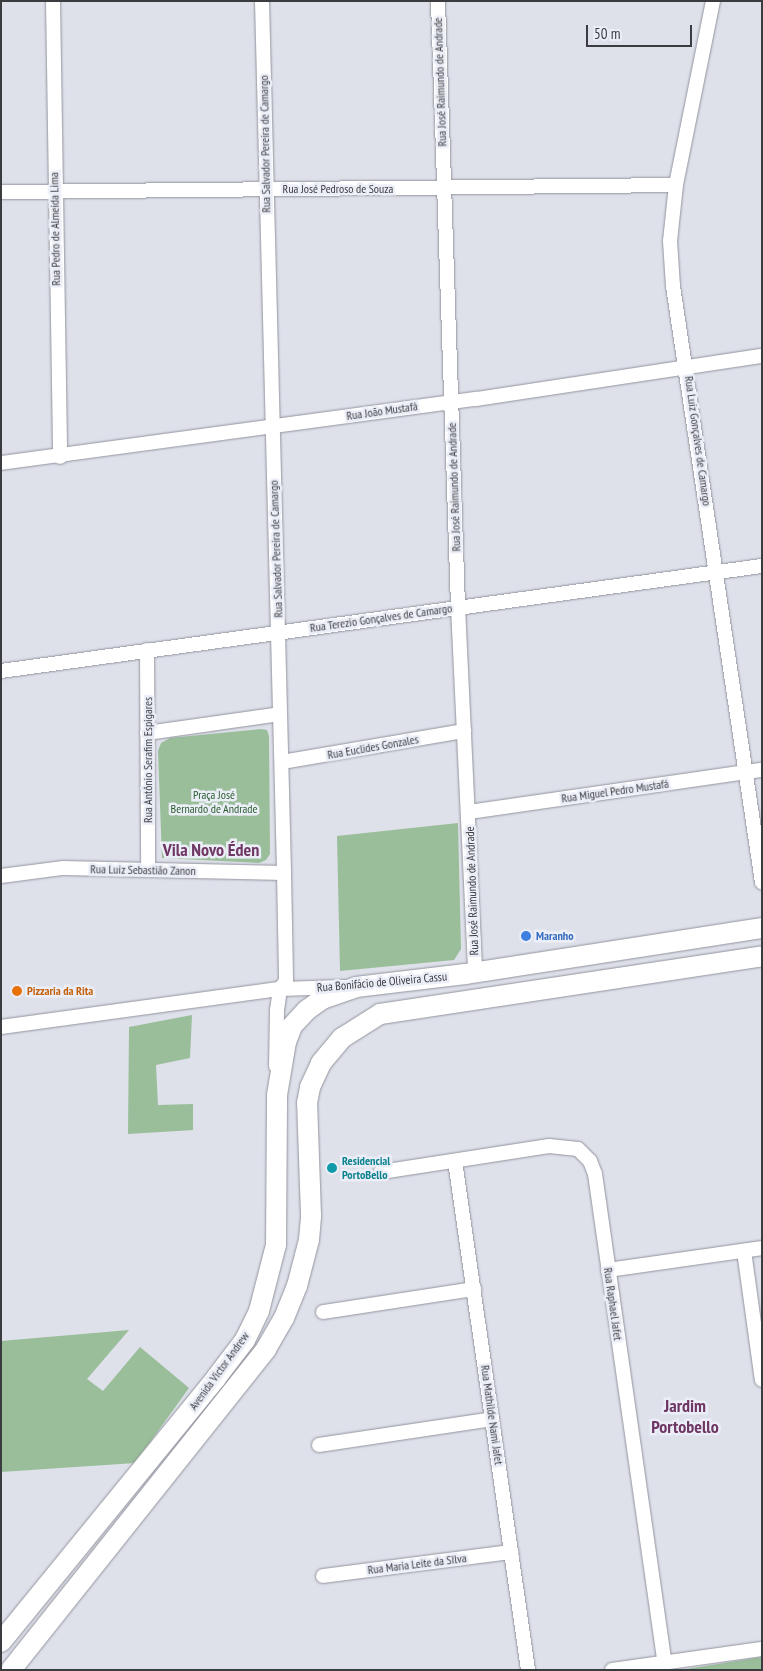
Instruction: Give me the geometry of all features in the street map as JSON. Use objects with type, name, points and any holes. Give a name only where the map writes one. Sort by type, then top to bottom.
[{"type":"main road","name":"Rua Bonifácio de Oliveira Cassu","points":[[356,987],[475,972],[762,928]]},
{"type":"main road","points":[[396,1012],[762,956]]},
{"type":"main road","points":[[396,1012],[411,1003],[454,992],[475,972]]},
{"type":"main road","name":"Avenida Victor Andrew","points":[[1,1642],[245,1340],[264,1295],[276,1246],[278,1095],[286,1042],[292,1026],[322,999],[356,987]]},
{"type":"main road","name":"Avenida Victor Andrew","points":[[11,1670],[266,1349],[297,1286],[309,1240],[311,1189],[307,1103],[315,1075],[332,1047],[363,1022],[396,1012]]},
{"type":"main road","points":[[277,1131],[286,1145],[291,1176],[311,1189]]},
{"type":"street","name":"Rua Pedro de Almeida Lima","points":[[53,1],[54,190],[60,457]]},
{"type":"street","name":"Rua Salvador Pereira de Camargo","points":[[262,1],[265,188],[279,632],[286,981],[280,989],[275,1028],[278,1095]]},
{"type":"street","name":"Rua José Raimundo de Andrade","points":[[438,1],[458,607],[475,972]]},
{"type":"street","name":"Rua Luíz Gonçalves de Camargo","points":[[713,1],[676,185],[670,241],[673,286],[718,573],[762,882]]},
{"type":"street","name":"Rua José Pedroso de Souza","points":[[1,192],[265,188],[443,189],[676,185]]},
{"type":"street","name":"Rua João Mustafá","points":[[1,463],[60,457],[762,356]]},
{"type":"street","name":"Rua Terezio Gonçalves de Camargo","points":[[1,671],[762,566]]},
{"type":"street","name":"Rua Antônio Serafim Espigares","points":[[147,650],[148,870]]},
{"type":"street","points":[[147,733],[280,714]]},
{"type":"street","name":"Rua Euclides Gonzales","points":[[282,762],[464,731]]},
{"type":"street","name":"Rua Miguel Pedro Mustafá","points":[[469,812],[762,770]]},
{"type":"street","name":"Rua Luiz Sebastião Zanon","points":[[1,876],[63,868],[284,873]]},
{"type":"street","name":"Rua Bonifácio de Oliveira Cassu","points":[[1,1027],[280,989],[356,987]]},
{"type":"street","name":"Rua Raphael Jafet","points":[[381,1172],[549,1146],[578,1149],[590,1161],[595,1174],[664,1661]]},
{"type":"street","name":"Rua Mathilde Nami Jafet","points":[[455,1161],[528,1670]]},
{"type":"street","points":[[608,1270],[762,1248]]},
{"type":"street","points":[[744,1251],[762,1380]]},
{"type":"street","points":[[323,1312],[474,1289]]},
{"type":"street","points":[[319,1445],[492,1419]]},
{"type":"street","name":"Rua Maria Leite da SIlva","points":[[323,1576],[511,1552]]},
{"type":"street","points":[[612,1670],[664,1661],[762,1649]]},
{"type":"green space","name":"Praça José Bernardo de Andrade","points":[[267,730],[269,736],[270,854],[266,860],[259,863],[162,858],[158,751],[161,743],[170,738]]},
{"type":"green space","points":[[458,823],[461,949],[454,960],[340,971],[337,836]]},
{"type":"green space","points":[[192,1015],[190,1058],[156,1065],[158,1105],[193,1104],[193,1130],[128,1134],[129,1027]]},
{"type":"green space","points":[[129,1330],[87,1379],[103,1391],[140,1347],[189,1388],[135,1463],[1,1472],[1,1341]]},
{"type":"green space","points":[[762,1657],[762,1670],[680,1670]]},
{"type":"place","name":"Maranho","points":[[526,936]]},
{"type":"place","name":"Pizzaria da Rita","points":[[17,991]]},
{"type":"place","name":"Residencial PortoBello","points":[[332,1168]]},
{"type":"district","name":"Vila Novo Éden","points":[[211,850]]},
{"type":"district","name":"Jardim Portobello","points":[[685,1417]]}]
